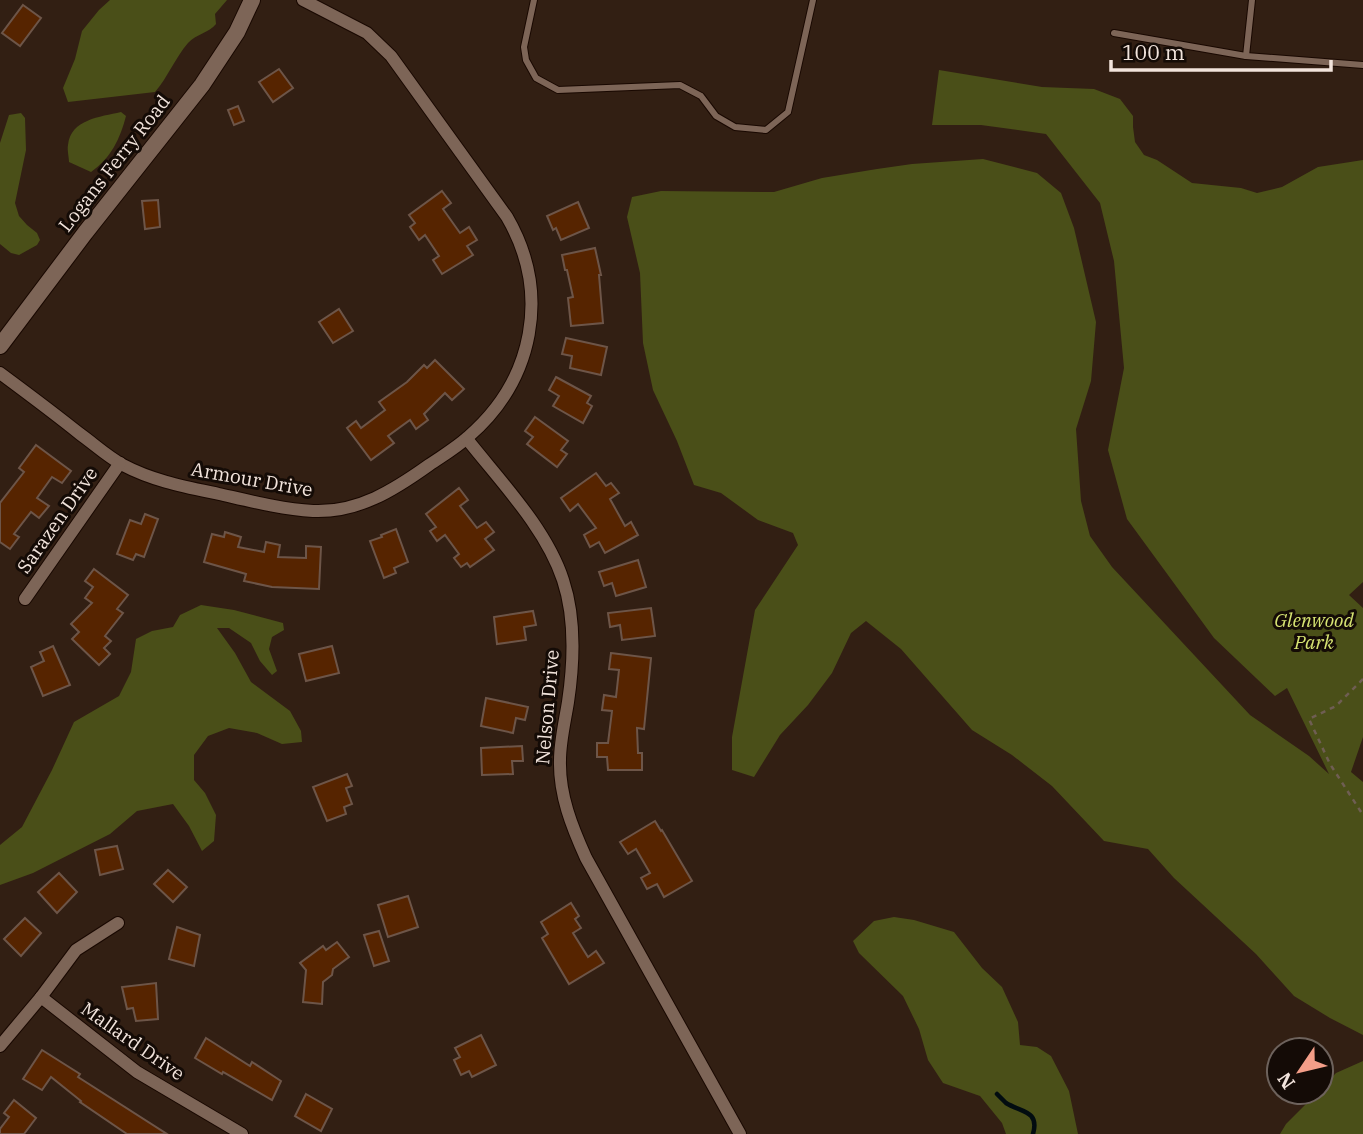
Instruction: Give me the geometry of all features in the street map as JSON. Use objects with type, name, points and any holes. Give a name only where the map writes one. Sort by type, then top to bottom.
[{"type":"street","name":"Logans Ferry Road","points":[[0,346],[202,85],[237,32],[252,0]]},
{"type":"street","name":"Armour Drive","points":[[0,373],[120,463],[146,476],[261,504],[317,511],[350,508],[385,494],[467,439],[502,400],[522,361],[531,317],[528,270],[521,244],[506,217],[391,56],[368,33],[303,0]]},
{"type":"street","name":"Nelson Drive","points":[[467,439],[540,531],[563,581],[571,618],[572,649],[571,680],[560,762],[561,784],[571,823],[586,858],[740,1134]]},
{"type":"street","name":"Sarazen Drive","points":[[25,599],[120,463]]},
{"type":"street","points":[[0,1046],[76,950],[118,923]]},
{"type":"street","name":"Mallard Drive","points":[[41,997],[137,1072],[242,1134]]},
{"type":"lane","points":[[534,0],[524,47],[526,60],[536,78],[558,90],[680,85],[701,96],[716,116],[735,127],[766,130],[788,112],[813,0]]},
{"type":"lane","points":[[1246,56],[1252,0]]},
{"type":"lane","points":[[1114,33],[1246,56],[1363,65]]},
{"type":"path","points":[[1363,679],[1336,706],[1309,719],[1330,764],[1363,815]]},
{"type":"green space","points":[[110,0],[227,0],[215,14],[216,24],[188,43],[155,92],[68,102],[63,88],[75,59],[82,31]]},
{"type":"green space","name":"Glenwood Park","points":[[939,70],[1042,87],[1094,89],[1120,99],[1133,116],[1135,142],[1144,155],[1157,160],[1192,183],[1241,188],[1257,193],[1282,187],[1318,167],[1363,160],[1363,582],[1349,595],[1363,608],[1363,737],[1351,772],[1363,782],[1363,1035],[1294,996],[1256,954],[1174,878],[1148,849],[1104,841],[1052,786],[1012,755],[972,730],[901,649],[866,621],[851,633],[832,673],[808,705],[780,735],[754,777],[732,770],[732,737],[755,610],[798,545],[793,533],[758,520],[721,493],[694,485],[653,390],[643,343],[640,273],[627,217],[632,197],[661,191],[774,192],[822,178],[877,169],[983,159],[1037,173],[1061,193],[1074,228],[1096,322],[1091,381],[1076,429],[1081,501],[1090,536],[1112,567],[1250,715],[1309,756],[1329,774],[1287,688],[1275,696],[1214,638],[1127,519],[1108,450],[1124,368],[1114,261],[1100,203],[1046,134],[981,125],[932,125]]},
{"type":"green space","points":[[121,112],[126,116],[121,132],[114,147],[98,167],[91,172],[69,162],[70,136],[81,124]]},
{"type":"green space","points":[[21,113],[25,118],[26,150],[15,203],[19,216],[37,233],[40,240],[37,245],[19,255],[11,253],[0,244],[0,143],[9,115]]},
{"type":"green space","points":[[201,605],[234,610],[283,623],[284,630],[272,637],[269,649],[277,671],[272,675],[260,661],[251,643],[229,628],[217,628],[251,682],[290,711],[301,731],[302,742],[282,744],[257,733],[229,728],[208,736],[194,755],[194,780],[205,793],[216,815],[214,841],[202,851],[173,804],[137,811],[110,834],[33,873],[0,885],[0,845],[22,827],[74,722],[119,696],[131,672],[136,639],[152,631],[173,627],[180,615]]},
{"type":"green space","points":[[894,917],[954,932],[982,968],[1002,987],[1018,1022],[1020,1045],[1037,1047],[1051,1056],[1069,1091],[1078,1134],[1006,1134],[1002,1123],[980,1096],[943,1083],[928,1060],[919,1029],[903,996],[859,953],[853,941],[874,921]]},
{"type":"green space","points":[[1363,1061],[1363,1134],[1280,1134],[1304,1106],[1335,1106],[1336,1073]]},
{"type":"building","points":[[23,5],[41,18],[20,46],[2,33]]},
{"type":"building","points":[[279,69],[293,88],[273,102],[259,82]]},
{"type":"building","points":[[238,106],[244,121],[234,125],[228,110]]},
{"type":"building","points":[[442,191],[451,203],[443,209],[460,233],[469,227],[477,240],[467,246],[473,255],[442,274],[433,260],[439,256],[425,235],[419,240],[410,227],[415,223],[409,215]]},
{"type":"building","points":[[158,200],[160,227],[145,229],[142,201]]},
{"type":"building","points":[[578,202],[589,228],[561,240],[547,216]]},
{"type":"building","points":[[595,248],[601,275],[603,323],[571,326],[568,298],[573,297],[562,255]]},
{"type":"building","points":[[339,309],[353,331],[333,343],[319,322]]},
{"type":"building","points":[[566,338],[607,347],[601,375],[570,368],[572,356],[562,354]]},
{"type":"building","points":[[435,360],[464,389],[452,400],[445,393],[424,414],[428,420],[416,429],[410,420],[388,436],[394,443],[371,460],[347,428],[356,421],[361,428],[385,410],[379,402],[407,382],[424,365],[427,368]]},
{"type":"building","points":[[556,377],[591,396],[587,403],[592,406],[583,423],[553,406],[559,396],[549,390]]},
{"type":"building","points":[[535,417],[568,441],[561,450],[567,454],[557,467],[527,444],[533,437],[525,431]]},
{"type":"building","points":[[36,445],[71,471],[62,483],[52,477],[37,498],[49,506],[39,518],[31,512],[14,534],[19,537],[10,549],[0,542],[0,503],[24,472],[19,468]]},
{"type":"building","points":[[596,473],[606,486],[611,483],[619,493],[610,499],[625,526],[631,522],[638,535],[605,553],[599,542],[590,547],[584,535],[596,528],[578,504],[570,511],[561,498]]},
{"type":"building","points":[[459,488],[468,500],[460,506],[477,528],[486,522],[494,532],[485,539],[494,550],[470,567],[467,563],[461,567],[454,558],[459,554],[445,535],[437,541],[430,531],[436,527],[426,514]]},
{"type":"building","points":[[145,514],[158,519],[144,557],[136,554],[133,560],[117,554],[130,520],[141,524]]},
{"type":"building","points":[[396,529],[408,562],[394,568],[396,573],[384,578],[370,541]]},
{"type":"building","points":[[225,532],[241,537],[238,547],[264,552],[266,542],[280,545],[278,557],[306,558],[306,546],[321,547],[319,589],[272,587],[244,581],[246,574],[204,562],[212,534],[224,537]]},
{"type":"building","points":[[638,560],[646,587],[616,596],[612,583],[604,586],[599,572]]},
{"type":"building","points":[[94,569],[128,595],[117,609],[123,613],[105,636],[111,641],[104,648],[110,654],[99,665],[72,639],[79,632],[71,624],[92,603],[85,598],[93,587],[85,581]]},
{"type":"building","points":[[651,608],[655,636],[622,640],[620,625],[610,627],[608,613]]},
{"type":"building","points":[[533,611],[536,625],[524,627],[526,640],[497,644],[494,617]]},
{"type":"building","points":[[53,646],[70,685],[43,696],[31,667],[44,661],[40,652]]},
{"type":"building","points":[[332,646],[339,673],[306,681],[299,654]]},
{"type":"building","points":[[611,653],[651,658],[644,729],[637,728],[642,770],[608,770],[607,757],[597,757],[597,743],[608,743],[612,711],[602,710],[604,695],[616,697],[619,670],[609,669]]},
{"type":"building","points":[[486,698],[528,707],[525,720],[516,718],[513,733],[481,726]]},
{"type":"building","points":[[522,746],[523,761],[512,761],[513,774],[482,775],[481,748]]},
{"type":"building","points":[[347,774],[352,786],[346,788],[352,804],[344,807],[346,814],[327,821],[313,787]]},
{"type":"building","points":[[655,821],[692,881],[664,897],[657,884],[647,889],[641,878],[650,873],[636,849],[628,854],[620,842]]},
{"type":"building","points":[[117,846],[123,869],[100,875],[95,850]]},
{"type":"building","points":[[168,870],[187,887],[173,902],[154,884]]},
{"type":"building","points":[[59,873],[77,892],[57,913],[38,892]]},
{"type":"building","points":[[408,896],[418,927],[388,937],[378,905]]},
{"type":"building","points":[[571,903],[579,916],[575,919],[581,928],[573,933],[588,957],[596,951],[604,963],[569,984],[542,938],[548,934],[541,922]]},
{"type":"building","points":[[25,918],[41,933],[21,956],[4,939]]},
{"type":"building","points":[[177,927],[200,935],[194,966],[169,959]]},
{"type":"building","points":[[379,931],[389,961],[374,966],[364,935]]},
{"type":"building","points":[[337,942],[349,957],[333,969],[332,975],[323,982],[322,1004],[303,1002],[306,970],[300,963],[323,946],[326,950]]},
{"type":"building","points":[[156,983],[158,1019],[136,1021],[133,1008],[127,1009],[122,987]]},
{"type":"building","points":[[481,1035],[496,1065],[472,1077],[469,1071],[461,1075],[454,1060],[460,1057],[455,1048]]},
{"type":"building","points":[[206,1038],[250,1066],[252,1062],[281,1081],[272,1100],[195,1058]]},
{"type":"building","points":[[42,1050],[80,1074],[78,1077],[167,1134],[127,1134],[80,1102],[51,1077],[42,1090],[23,1079]]},
{"type":"building","points":[[306,1094],[332,1109],[321,1131],[295,1116]]},
{"type":"building","points":[[14,1100],[36,1118],[24,1134],[0,1134],[0,1129],[9,1117],[4,1113]]},
{"type":"waterway","points":[[997,1094],[1006,1103],[1031,1116],[1034,1120],[1033,1134]]}]
